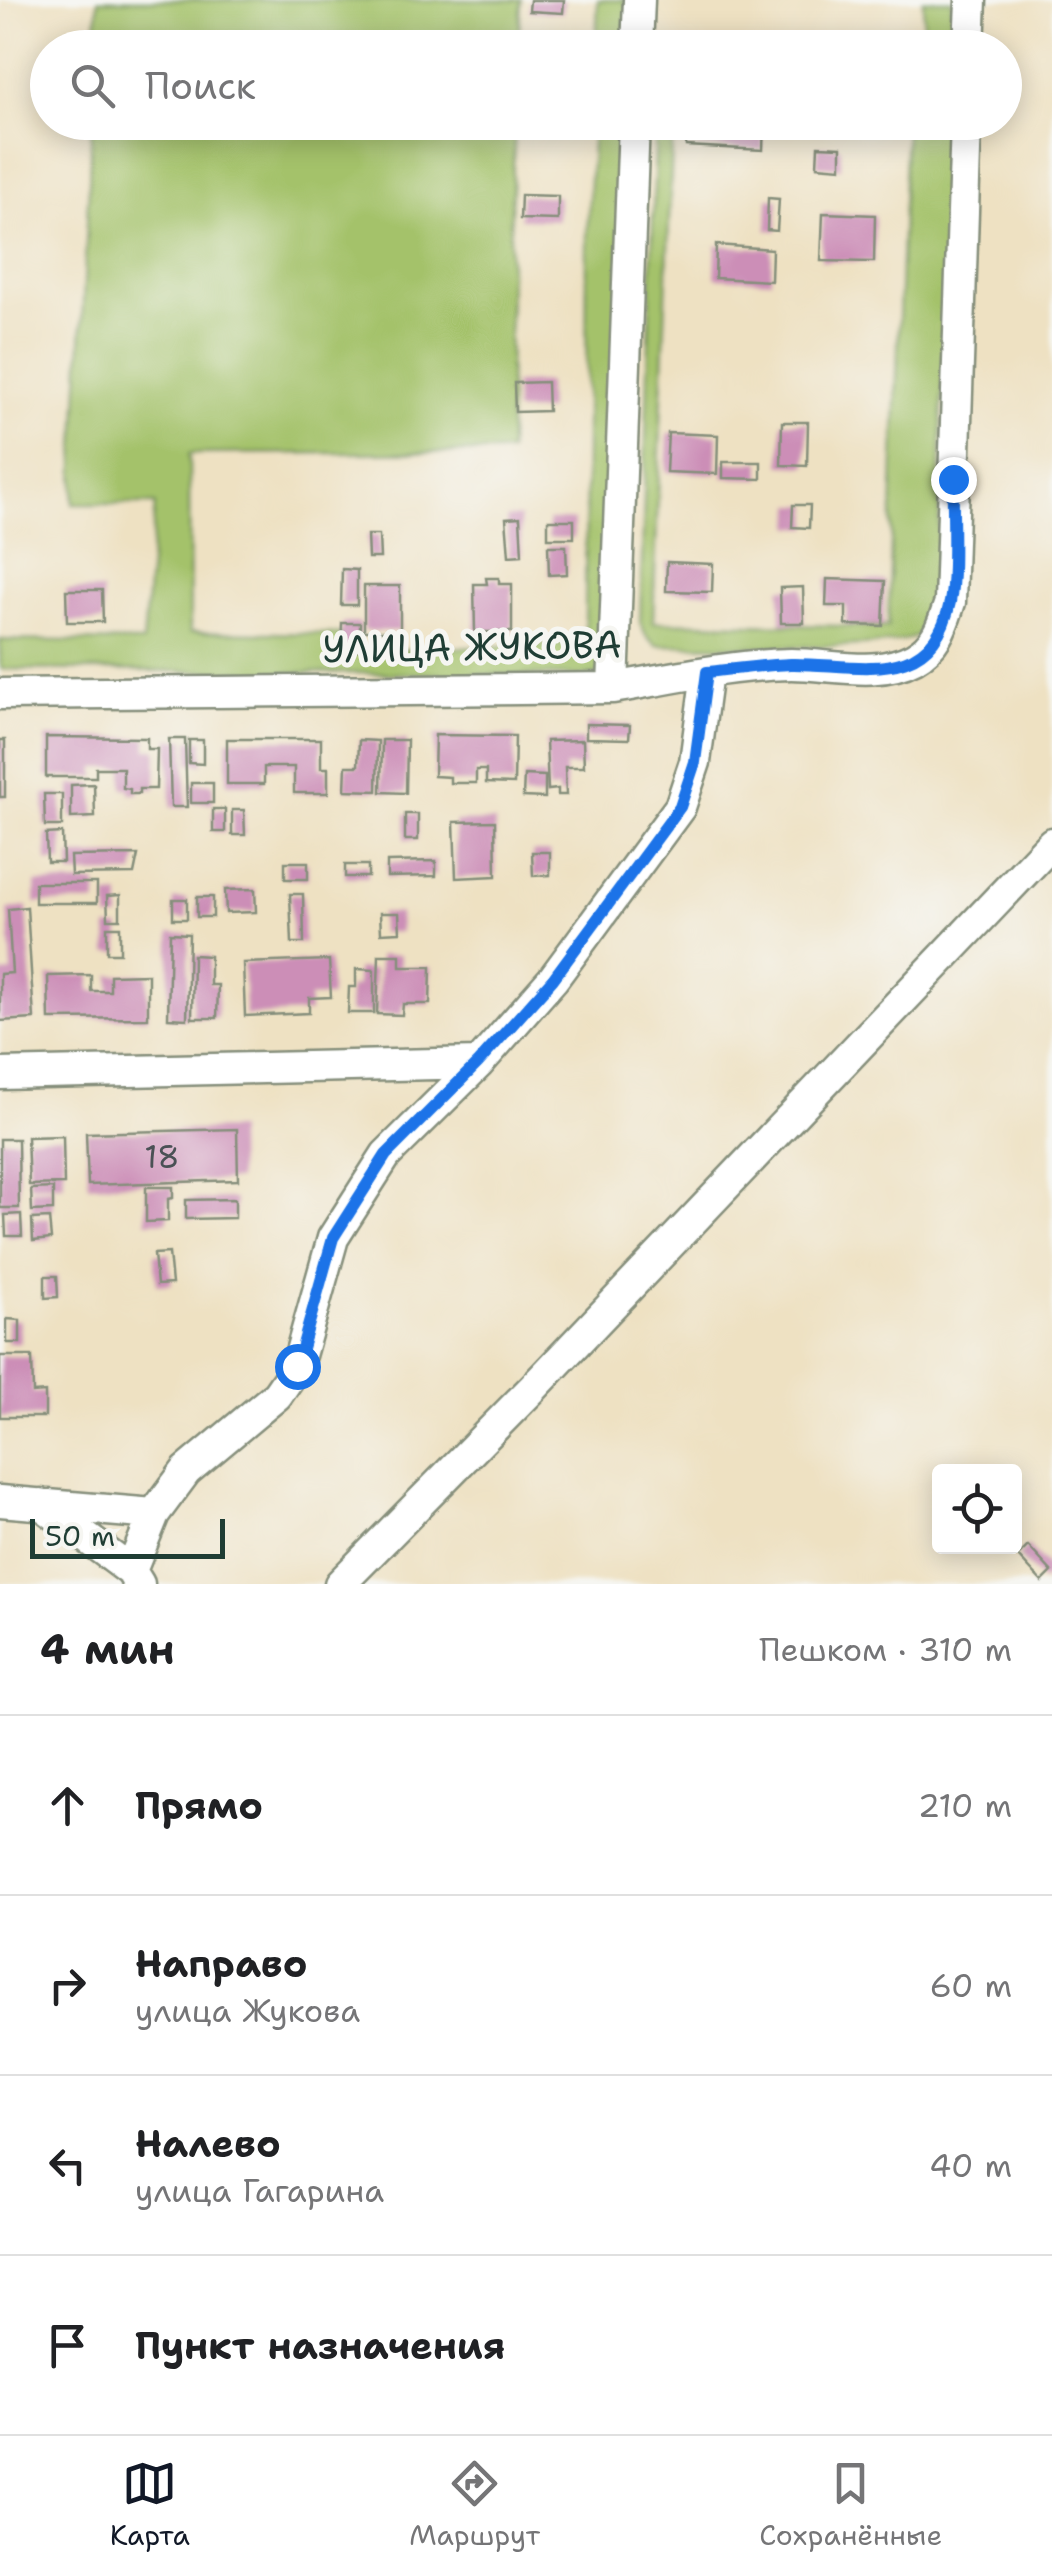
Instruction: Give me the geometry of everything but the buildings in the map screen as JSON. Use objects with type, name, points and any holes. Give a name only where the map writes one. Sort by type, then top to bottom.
[{"type":"street","points":[[638,30],[639,0]]},
{"type":"street","points":[[970,30],[971,0]]},
{"type":"street","points":[[614,688],[633,140]]},
{"type":"street","name":"УЛИЦА ЖУКОВА","points":[[0,694],[614,688],[707,672],[790,664],[885,669],[914,658],[936,641],[950,602],[965,140]]},
{"type":"street","points":[[40,1502],[135,1578],[154,1514],[186,1471],[278,1395],[297,1366],[333,1238],[386,1155],[478,1063],[553,979],[680,807],[695,762],[707,672]]},
{"type":"street","points":[[340,1584],[546,1374],[1052,842]]},
{"type":"street","points":[[0,1074],[478,1063]]},
{"type":"street","points":[[0,1501],[154,1514]]},
{"type":"green space","points":[[98,0],[521,0],[519,30],[96,30]]},
{"type":"green space","points":[[598,0],[626,0],[626,30],[597,30]]},
{"type":"green space","points":[[923,0],[952,0],[951,30],[924,30]]},
{"type":"green space","points":[[91,140],[514,140],[509,452],[189,454],[190,632],[340,634],[341,652],[585,643],[587,236],[592,140],[624,140],[606,669],[593,676],[0,669],[0,640],[143,642],[155,504],[73,504]]},
{"type":"green space","points":[[655,140],[672,140],[653,622],[888,627],[905,140],[949,140],[937,606],[925,627],[914,637],[868,645],[656,645],[646,636],[640,621]]},
{"type":"route","points":[[297,1366],[333,1238],[386,1155],[478,1063],[553,979],[680,807],[695,762],[707,672],[790,664],[885,669],[914,658],[936,641],[950,602],[953,479]]}]
